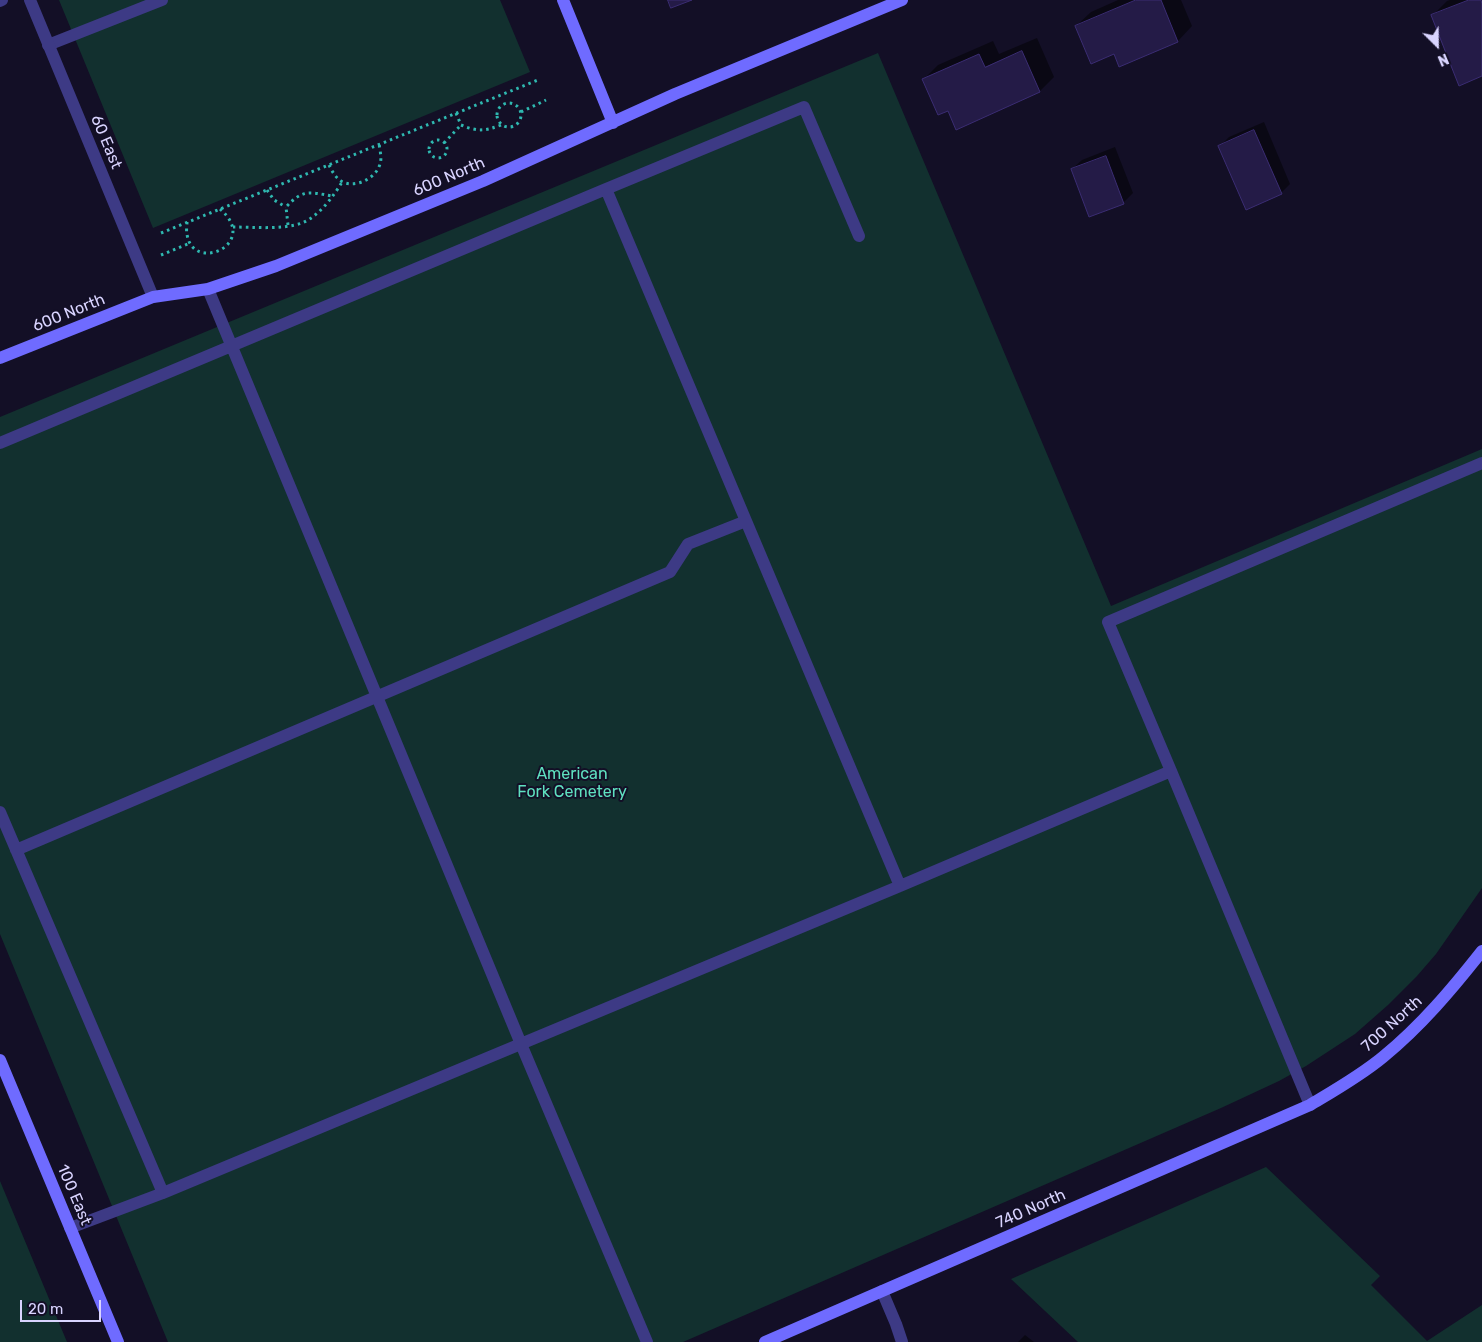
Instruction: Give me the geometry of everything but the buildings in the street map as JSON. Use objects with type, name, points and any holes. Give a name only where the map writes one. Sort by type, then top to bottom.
[{"type":"street","name":"60 East","points":[[30,0],[153,297]]},
{"type":"street","points":[[48,46],[162,0]]},
{"type":"street","points":[[563,0],[613,123]]},
{"type":"street","name":"600 North","points":[[0,358],[153,297],[208,289],[276,266],[483,181],[676,94],[902,0]]},
{"type":"street","points":[[0,444],[606,189],[804,108],[859,236]]},
{"type":"street","points":[[606,189],[900,886]]},
{"type":"street","points":[[208,289],[521,1044],[647,1342]]},
{"type":"street","points":[[1310,1105],[1108,622],[1482,463]]},
{"type":"street","points":[[16,850],[670,572],[688,544],[746,521]]},
{"type":"street","points":[[70,1228],[163,1193],[1171,771]]},
{"type":"street","points":[[0,812],[163,1193]]},
{"type":"street","name":"700 North","points":[[1310,1105],[1345,1084],[1383,1057],[1448,993],[1482,951]]},
{"type":"street","name":"100 East","points":[[0,1060],[118,1342]]},
{"type":"street","name":"740 North","points":[[765,1342],[1310,1105]]},
{"type":"street","points":[[882,1291],[902,1342]]},
{"type":"path","points":[[162,233],[538,80]]},
{"type":"path","points":[[521,112],[546,100]]},
{"type":"path","points":[[505,104],[516,106],[521,112],[520,120],[515,126],[506,128],[501,125],[496,116],[498,108],[505,104]]},
{"type":"path","points":[[456,113],[462,125],[470,129],[484,131],[501,125]]},
{"type":"path","points":[[444,143],[462,125]]},
{"type":"path","points":[[440,140],[444,143],[447,148],[444,156],[435,157],[431,154],[430,148],[432,143],[440,140]]},
{"type":"path","points":[[329,165],[335,176],[342,182],[362,183],[374,174],[380,164],[379,144]]},
{"type":"path","points":[[233,227],[288,225],[303,222],[320,210],[342,182]]},
{"type":"path","points":[[267,190],[274,200],[286,207]]},
{"type":"path","points":[[286,207],[300,195],[315,192],[332,196]]},
{"type":"path","points":[[286,207],[288,225]]},
{"type":"path","points":[[187,222],[187,235],[190,243],[201,252],[208,254],[216,253],[223,250],[232,238],[233,227],[229,216],[220,209]]},
{"type":"path","points":[[162,255],[190,243]]},
{"type":"green space","points":[[59,0],[500,0],[530,72],[153,228]]},
{"type":"green space","name":"American Fork Cemetery","points":[[878,53],[1111,606],[1482,449],[1482,888],[1436,954],[1417,976],[1355,1034],[1306,1066],[1221,1108],[683,1342],[168,1342],[0,934],[0,417]]},
{"type":"green space","points":[[1266,1167],[1380,1276],[1371,1285],[1427,1341],[1482,1305],[1482,1342],[1078,1342],[1011,1279]]},
{"type":"green space","points":[[0,1181],[67,1342],[0,1342]]}]
